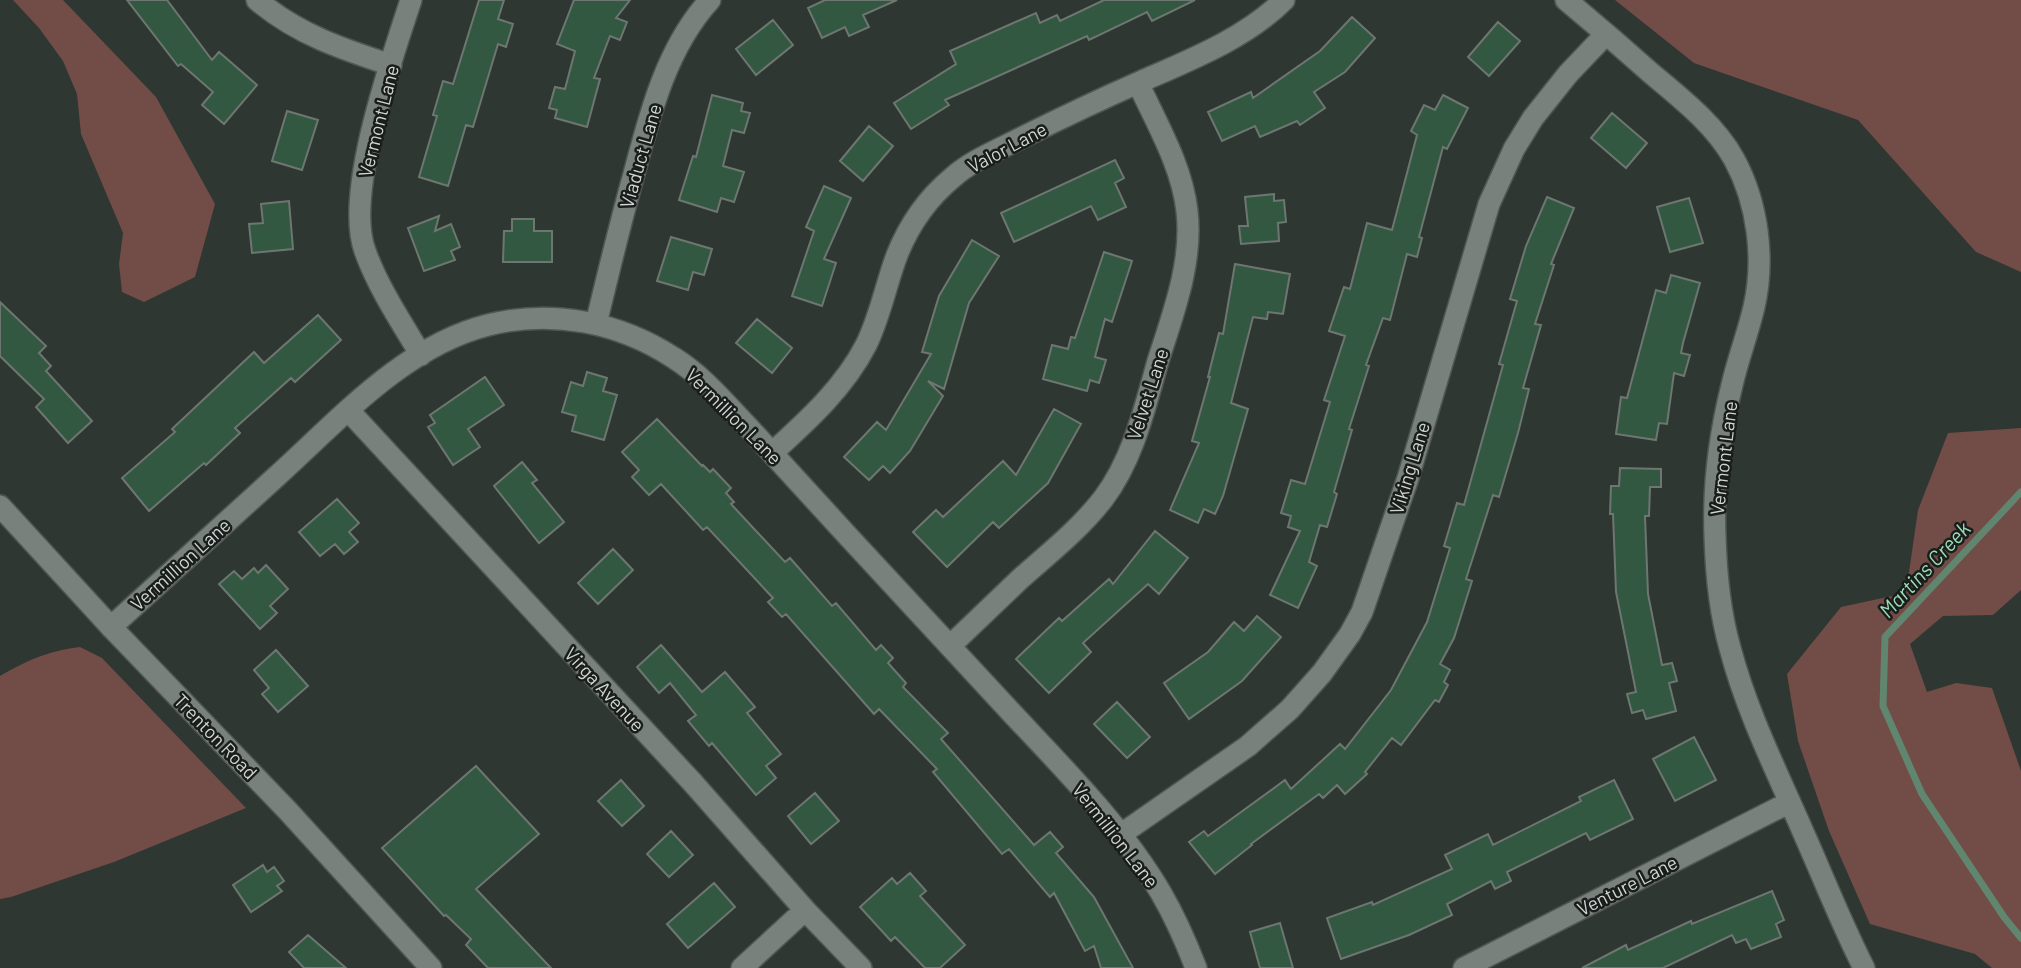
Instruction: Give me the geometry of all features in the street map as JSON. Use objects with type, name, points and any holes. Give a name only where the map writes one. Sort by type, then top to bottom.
[{"type":"street","points":[[257,0],[277,17],[303,33],[338,48],[391,65]]},
{"type":"street","name":"Vermont Lane","points":[[411,0],[371,134],[361,187],[360,225],[364,250],[393,308],[421,355]]},
{"type":"street","name":"Viaduct Lane","points":[[596,324],[622,215],[661,83],[684,33],[710,0]]},
{"type":"street","name":"Valor Lane","points":[[772,453],[819,408],[850,372],[873,328],[897,254],[912,225],[930,199],[953,177],[973,163],[1249,28],[1284,0]]},
{"type":"street","name":"Vermont Lane","points":[[1566,0],[1684,101],[1711,128],[1733,157],[1745,181],[1754,210],[1758,243],[1754,305],[1732,385],[1716,486],[1714,536],[1722,609],[1729,646],[1746,700],[1864,968]]},
{"type":"street","name":"Viking Lane","points":[[1120,835],[1248,746],[1290,709],[1322,673],[1350,634],[1362,612],[1408,478],[1489,204],[1514,149],[1533,118],[1606,34]]},
{"type":"street","name":"Velvet Lane","points":[[950,646],[1069,537],[1103,498],[1119,473],[1141,419],[1177,299],[1188,237],[1183,187],[1172,156],[1138,83]]},
{"type":"street","name":"Vermillion Lane","points":[[111,627],[349,411],[421,355],[458,335],[517,319],[545,317],[596,324],[646,342],[676,359],[715,392],[772,453],[1067,773],[1120,835],[1161,892],[1181,930],[1196,968]]},
{"type":"street","name":"Virga Avenue","points":[[349,411],[861,968]]},
{"type":"street","name":"Trenton Road","points":[[0,506],[111,627],[288,811],[431,968]]},
{"type":"street","name":"Venture Lane","points":[[1464,968],[1790,802]]},
{"type":"street","points":[[742,968],[805,910]]},
{"type":"shaded area","points":[[13,0],[63,0],[156,97],[215,204],[195,277],[144,302],[122,292],[119,264],[123,233],[81,134],[77,94],[63,61],[39,28]]},
{"type":"shaded area","points":[[1615,0],[2021,0],[2021,272],[1976,252],[1858,120],[1694,63]]},
{"type":"shaded area","points":[[2021,428],[2021,590],[1993,615],[1943,616],[1910,644],[1927,692],[1956,683],[1992,688],[2021,771],[2021,968],[1992,968],[1975,954],[1870,924],[1829,831],[1798,741],[1787,674],[1841,607],[1906,593],[1918,510],[1948,433]]},
{"type":"shaded area","points":[[80,647],[102,658],[246,808],[114,862],[0,899],[0,676],[38,657]]},
{"type":"building","points":[[127,0],[167,0],[212,60],[219,52],[257,85],[224,124],[202,105],[213,92],[181,64],[178,66]]},
{"type":"building","points":[[479,0],[504,0],[498,19],[513,24],[506,47],[498,44],[473,127],[466,125],[448,186],[419,177],[437,116],[433,115],[443,81],[453,84]]},
{"type":"building","points":[[574,0],[630,0],[616,18],[627,22],[620,40],[610,36],[594,78],[600,79],[587,127],[555,118],[557,110],[549,108],[555,87],[565,89],[575,51],[557,44]]},
{"type":"building","points":[[825,0],[897,0],[863,15],[869,27],[849,36],[845,27],[822,38],[808,8]]},
{"type":"building","points":[[1104,0],[1195,0],[1152,21],[1147,12],[1089,40],[1087,36],[945,100],[949,105],[911,129],[894,103],[956,64],[950,51],[1036,13],[1040,23],[1057,15],[1060,21]]},
{"type":"building","points":[[1352,17],[1375,38],[1345,72],[1314,92],[1325,108],[1300,125],[1297,121],[1260,137],[1255,126],[1222,141],[1208,112],[1251,92],[1253,98],[1320,51]]},
{"type":"building","points":[[773,20],[793,45],[756,75],[736,49]]},
{"type":"building","points":[[1498,22],[1520,41],[1489,76],[1468,57]]},
{"type":"building","points":[[712,95],[743,103],[741,111],[750,113],[744,133],[732,130],[723,166],[744,172],[734,202],[721,198],[717,212],[679,200],[693,156],[696,157]]},
{"type":"building","points":[[1443,95],[1468,108],[1447,149],[1443,147],[1419,237],[1422,238],[1417,257],[1407,254],[1390,320],[1383,318],[1366,365],[1369,366],[1349,429],[1352,430],[1334,492],[1337,494],[1327,527],[1320,525],[1309,562],[1317,566],[1298,608],[1270,595],[1300,531],[1288,527],[1291,516],[1281,513],[1291,480],[1305,484],[1330,402],[1324,400],[1345,336],[1329,331],[1344,287],[1350,289],[1367,223],[1392,230],[1417,135],[1411,131],[1424,105],[1435,110]]},
{"type":"building","points":[[287,111],[318,120],[302,170],[272,161]]},
{"type":"building","points":[[1612,113],[1647,143],[1626,168],[1591,138]]},
{"type":"building","points":[[869,126],[893,146],[863,181],[840,161]]},
{"type":"building","points":[[1115,160],[1124,178],[1115,183],[1126,207],[1098,220],[1091,206],[1014,242],[1001,213]]},
{"type":"building","points":[[824,186],[851,198],[824,259],[836,263],[822,306],[792,296],[814,231],[806,227]]},
{"type":"building","points":[[1274,194],[1274,201],[1284,200],[1286,222],[1278,223],[1279,241],[1241,244],[1239,226],[1248,226],[1245,197]]},
{"type":"building","points":[[1547,197],[1574,208],[1551,264],[1554,265],[1535,324],[1541,325],[1523,388],[1529,389],[1518,433],[1499,497],[1493,495],[1466,579],[1472,581],[1454,638],[1440,664],[1450,670],[1444,682],[1448,685],[1439,702],[1435,700],[1401,745],[1392,738],[1365,772],[1367,774],[1345,794],[1337,785],[1323,798],[1319,794],[1215,874],[1189,842],[1204,831],[1208,836],[1285,780],[1291,789],[1340,744],[1345,749],[1391,690],[1427,622],[1450,548],[1444,546],[1457,503],[1464,505],[1503,365],[1499,364],[1517,301],[1510,299],[1526,246]]},
{"type":"building","points":[[1689,198],[1703,243],[1670,252],[1657,207]]},
{"type":"building","points":[[289,201],[293,249],[252,253],[249,224],[263,223],[261,204]]},
{"type":"building","points":[[439,216],[435,231],[451,224],[460,247],[451,251],[455,260],[424,271],[408,228]]},
{"type":"building","points":[[512,219],[534,219],[534,231],[552,231],[552,262],[503,262],[504,231],[512,231]]},
{"type":"building","points":[[671,237],[712,249],[704,275],[693,272],[688,290],[657,281]]},
{"type":"building","points":[[972,240],[999,256],[969,303],[944,389],[928,381],[943,396],[910,451],[890,473],[883,466],[869,480],[844,457],[877,422],[886,430],[931,354],[922,352],[939,296]]},
{"type":"building","points":[[1104,252],[1132,261],[1112,322],[1105,319],[1095,357],[1106,360],[1099,383],[1090,380],[1087,391],[1043,379],[1052,345],[1068,349],[1071,337],[1075,338]]},
{"type":"building","points":[[1235,264],[1290,274],[1283,314],[1268,312],[1267,319],[1253,317],[1231,403],[1248,409],[1223,496],[1215,514],[1204,509],[1198,523],[1170,510],[1199,443],[1192,441],[1219,333],[1223,334]]},
{"type":"building","points":[[1671,275],[1700,283],[1681,353],[1690,355],[1684,376],[1674,373],[1667,424],[1659,423],[1656,440],[1616,434],[1621,397],[1627,398],[1656,290],[1666,293]]},
{"type":"building","points":[[0,302],[46,346],[39,353],[51,366],[46,371],[92,421],[68,443],[36,407],[44,399],[0,356]]},
{"type":"building","points":[[318,315],[341,340],[295,382],[291,378],[235,428],[240,433],[206,465],[204,463],[149,511],[122,478],[175,432],[172,429],[254,352],[264,363]]},
{"type":"building","points":[[757,319],[792,348],[772,373],[736,343]]},
{"type":"building","points":[[587,372],[607,378],[603,391],[617,395],[604,440],[572,431],[576,416],[562,412],[571,382],[583,386]]},
{"type":"building","points":[[485,377],[504,405],[468,429],[480,447],[453,465],[428,427],[435,423],[430,415]]},
{"type":"building","points":[[1054,409],[1081,424],[1048,483],[999,528],[993,522],[947,567],[913,532],[936,510],[943,517],[1003,461],[1016,475]]},
{"type":"building","points":[[657,419],[702,466],[710,472],[713,469],[731,488],[726,493],[734,502],[731,504],[785,562],[790,558],[832,606],[836,603],[876,650],[881,645],[893,658],[888,663],[906,683],[903,687],[948,733],[941,739],[1034,845],[1050,832],[1063,847],[1056,853],[1094,897],[1133,968],[1101,968],[1094,946],[1085,951],[1054,893],[1050,897],[1009,849],[1002,854],[933,772],[937,769],[879,709],[874,714],[786,614],[782,617],[768,602],[773,598],[707,527],[703,530],[661,484],[649,495],[632,477],[639,470],[622,452]]},
{"type":"building","points":[[522,462],[537,480],[532,483],[564,522],[539,543],[494,486]]},
{"type":"building","points":[[1620,468],[1661,469],[1661,487],[1650,487],[1649,516],[1645,516],[1648,594],[1662,665],[1672,663],[1677,681],[1669,683],[1676,711],[1646,719],[1643,710],[1632,713],[1627,694],[1636,692],[1616,592],[1613,514],[1610,514],[1611,486],[1619,486]]},
{"type":"building","points":[[337,499],[359,523],[349,532],[358,542],[344,554],[335,544],[320,556],[299,532]]},
{"type":"building","points":[[1155,531],[1188,558],[1159,594],[1148,584],[1083,643],[1091,652],[1049,693],[1016,659],[1059,618],[1062,621],[1109,579],[1113,584]]},
{"type":"building","points":[[613,549],[633,570],[598,604],[578,583]]},
{"type":"building","points":[[266,565],[288,589],[270,606],[277,613],[260,629],[219,584],[234,571],[242,579],[254,568],[258,573]]},
{"type":"building","points":[[1257,616],[1281,637],[1242,681],[1189,719],[1164,683],[1208,652],[1234,622],[1244,631]]},
{"type":"building","points":[[661,645],[702,692],[725,672],[755,707],[747,713],[781,754],[766,766],[776,778],[756,795],[712,743],[709,746],[688,721],[696,715],[670,683],[659,693],[637,667]]},
{"type":"building","points":[[276,650],[308,686],[278,712],[262,694],[269,688],[254,670]]},
{"type":"building","points":[[1117,702],[1150,737],[1127,758],[1094,724]]},
{"type":"building","points":[[1694,737],[1716,780],[1675,801],[1653,759]]},
{"type":"building","points":[[476,766],[539,834],[476,889],[551,968],[488,968],[466,945],[471,939],[444,916],[382,848]]},
{"type":"building","points":[[621,780],[644,806],[622,826],[598,801]]},
{"type":"building","points":[[1614,780],[1633,819],[1590,840],[1586,833],[1507,872],[1511,881],[1495,889],[1491,881],[1447,904],[1452,915],[1409,935],[1341,959],[1327,918],[1372,902],[1373,905],[1452,869],[1445,855],[1488,834],[1493,845],[1581,801],[1579,797]]},
{"type":"building","points":[[815,793],[839,821],[811,844],[788,816]]},
{"type":"building","points":[[671,831],[693,855],[669,877],[647,854]]},
{"type":"building","points":[[263,865],[267,872],[274,867],[284,881],[277,886],[282,891],[251,912],[233,885]]},
{"type":"building","points":[[910,873],[926,891],[920,896],[965,945],[940,968],[925,968],[895,937],[891,941],[860,907],[892,878],[897,884]]},
{"type":"building","points":[[714,883],[735,907],[688,948],[667,924]]},
{"type":"building","points":[[1772,891],[1784,920],[1776,924],[1781,937],[1751,949],[1746,939],[1736,943],[1732,935],[1663,968],[1582,968],[1626,945],[1628,950],[1691,921],[1692,924]]},
{"type":"building","points":[[1280,923],[1293,968],[1260,968],[1250,932]]},
{"type":"building","points":[[308,935],[346,968],[304,968],[289,952]]},
{"type":"waterway","name":"Martins Creek","points":[[2021,492],[1885,637],[1883,706],[1922,794],[2004,917],[2021,938]]}]
